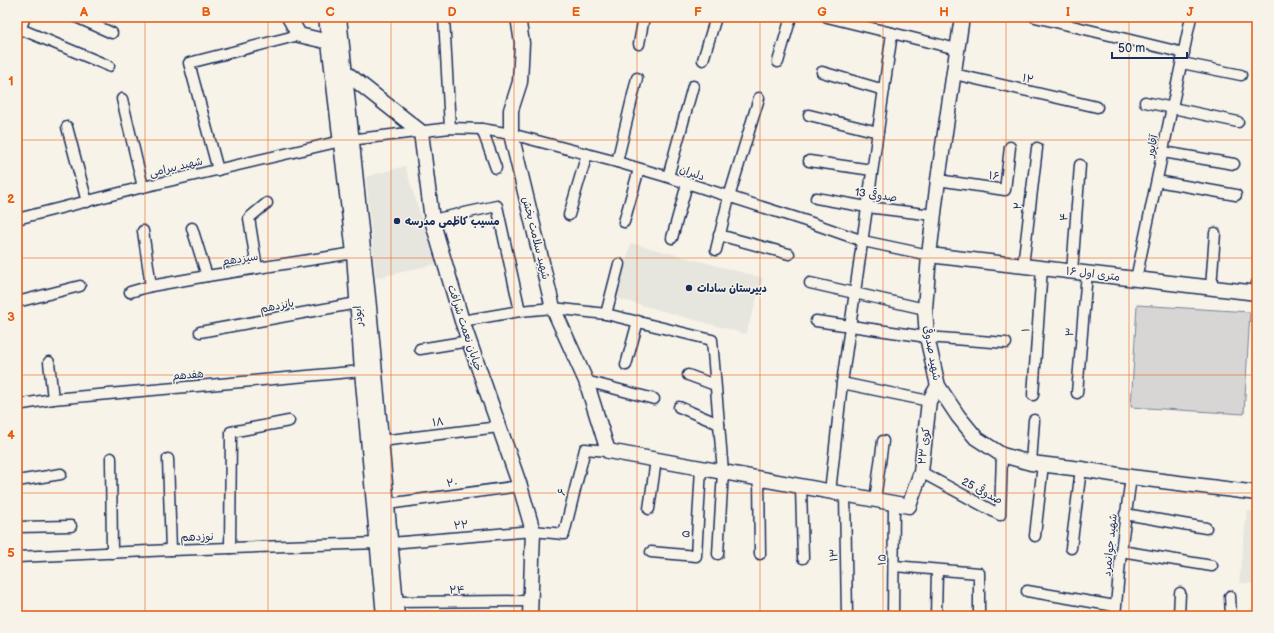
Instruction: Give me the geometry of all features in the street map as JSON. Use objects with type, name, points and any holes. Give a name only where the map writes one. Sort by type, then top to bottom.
[{"type":"street","points":[[76,17],[112,33]]},
{"type":"street","points":[[289,17],[299,35]]},
{"type":"street","name":"ابوذر","points":[[326,17],[345,72],[347,141],[362,371],[384,543],[390,609]]},
{"type":"street","name":"ابوذر","points":[[339,17],[335,41],[387,504],[384,543]]},
{"type":"street","points":[[444,17],[450,128]]},
{"type":"street","name":"شهید سلامت بخش","points":[[518,17],[522,43],[520,82],[511,110],[511,134],[553,308],[586,381],[608,451]]},
{"type":"street","points":[[639,44],[644,17]]},
{"type":"street","points":[[703,60],[716,17]]},
{"type":"street","points":[[778,62],[791,17]]},
{"type":"street","points":[[827,17],[957,49]]},
{"type":"street","name":"شهید صدوقی","points":[[962,17],[933,215],[925,309],[927,337],[938,386],[958,416],[976,438],[1002,455],[1037,463],[1130,477],[1257,493]]},
{"type":"street","points":[[1035,17],[1241,75]]},
{"type":"street","name":"آقاپور","points":[[1136,279],[1191,17]]},
{"type":"street","points":[[19,26],[109,66]]},
{"type":"street","points":[[830,492],[842,384],[892,33]]},
{"type":"street","points":[[218,170],[189,63],[299,35],[335,41]]},
{"type":"street","points":[[345,72],[421,132]]},
{"type":"street","points":[[822,72],[884,90]]},
{"type":"street","name":"۱۲","points":[[954,74],[1097,107]]},
{"type":"street","points":[[617,162],[637,78]]},
{"type":"street","points":[[668,177],[693,86]]},
{"type":"street","points":[[716,250],[729,197],[759,98]]},
{"type":"street","points":[[122,99],[143,187]]},
{"type":"street","points":[[1145,102],[1238,122]]},
{"type":"street","points":[[809,115],[878,132]]},
{"type":"street","points":[[67,127],[87,202]]},
{"type":"street","name":"دلیران","points":[[421,132],[450,128],[482,129],[511,134],[668,177],[806,221],[863,242],[929,255]]},
{"type":"street","points":[[482,129],[496,168]]},
{"type":"street","name":"شهید بیرامی","points":[[17,219],[143,187],[347,141],[421,132]]},
{"type":"street","name":"خیابان نعمت شرافت","points":[[421,132],[432,220],[468,341],[520,486],[533,531],[530,616]]},
{"type":"street","name":"۱۶","points":[[938,180],[1004,190],[1010,147]]},
{"type":"street","name":"۲","points":[[1023,266],[1037,148]]},
{"type":"street","points":[[1163,152],[1234,164]]},
{"type":"street","points":[[569,215],[588,154]]},
{"type":"street","points":[[809,161],[872,170]]},
{"type":"street","name":"۴","points":[[1072,272],[1080,165]]},
{"type":"street","points":[[624,222],[639,169]]},
{"type":"street","points":[[1157,181],[1236,195]]},
{"type":"street","points":[[672,238],[687,184]]},
{"type":"street","name":"صدوقی 13","points":[[816,198],[867,207],[933,215]]},
{"type":"street","points":[[256,268],[249,218],[267,203]]},
{"type":"street","points":[[432,220],[498,206],[520,312]]},
{"type":"street","points":[[192,228],[207,276]]},
{"type":"street","points":[[143,230],[151,286]]},
{"type":"street","points":[[1211,288],[1215,232]]},
{"type":"street","points":[[719,235],[789,254]]},
{"type":"street","name":"سیزدهم","points":[[130,292],[151,286],[207,276],[354,253]]},
{"type":"street","name":"۱۶ متری اول","points":[[929,255],[1211,288],[1257,290]]},
{"type":"street","points":[[606,314],[619,264]]},
{"type":"street","name":"۱","points":[[1033,394],[1042,268]]},
{"type":"street","name":"۳","points":[[1077,393],[1087,274]]},
{"type":"street","points":[[810,284],[925,309]]},
{"type":"street","points":[[17,302],[80,286]]},
{"type":"street","name":"پانزدهم","points":[[200,332],[357,303]]},
{"type":"street","points":[[462,321],[553,308],[606,314],[712,340],[723,472],[718,554]]},
{"type":"street","points":[[626,365],[638,321]]},
{"type":"street","points":[[816,321],[927,337],[1006,343]]},
{"type":"street","points":[[420,349],[468,341]]},
{"type":"street","points":[[49,362],[53,399]]},
{"type":"street","name":"هفدهم","points":[[17,405],[53,399],[362,371]]},
{"type":"street","points":[[688,374],[715,384]]},
{"type":"street","points":[[586,381],[654,399]]},
{"type":"street","points":[[842,384],[929,401]]},
{"type":"street","name":"کوی ۲۳","points":[[894,503],[909,506],[921,472],[929,401],[938,386]]},
{"type":"street","points":[[679,407],[719,424]]},
{"type":"street","points":[[1034,420],[1037,463],[1034,536]]},
{"type":"street","points":[[230,548],[231,432],[289,421]]},
{"type":"street","name":"۱۸","points":[[380,441],[498,427]]},
{"type":"street","points":[[875,500],[883,441]]},
{"type":"street","name":"۶","points":[[533,531],[564,534],[585,449],[608,451]]},
{"type":"street","points":[[608,451],[894,503]]},
{"type":"street","name":"صدوقی 25","points":[[921,472],[1000,515],[1002,455]]},
{"type":"street","points":[[111,458],[112,553]]},
{"type":"street","points":[[168,459],[171,550]]},
{"type":"street","points":[[649,509],[656,460]]},
{"type":"street","name":"۵","points":[[651,552],[696,556],[701,468]]},
{"type":"street","points":[[1071,548],[1081,469]]},
{"type":"street","points":[[17,480],[61,474]]},
{"type":"street","name":"شهید جوانمرد","points":[[1115,611],[1130,477]]},
{"type":"street","points":[[759,479],[760,554]]},
{"type":"street","name":"۲۰","points":[[387,504],[520,486]]},
{"type":"street","points":[[802,486],[803,558]]},
{"type":"street","name":"۱۳","points":[[845,494],[848,616]]},
{"type":"street","name":"۱۵","points":[[893,616],[894,503]]},
{"type":"street","points":[[1125,514],[1206,528]]},
{"type":"street","points":[[17,527],[71,526]]},
{"type":"street","name":"۲۲","points":[[384,543],[533,531]]},
{"type":"street","name":"نوزدهم","points":[[17,557],[384,543]]},
{"type":"street","points":[[1121,551],[1212,566]]},
{"type":"street","points":[[894,566],[979,573],[979,616]]},
{"type":"street","points":[[936,616],[938,570]]},
{"type":"street","points":[[1027,591],[1115,611]]},
{"type":"street","points":[[1179,616],[1180,593]]},
{"type":"street","points":[[1230,596],[1231,616]]},
{"type":"street","name":"۲۴","points":[[390,609],[531,601]]},
{"type":"shaded area","name":"مسیب کاظمی مدرسه","points":[[405,166],[436,264],[376,278],[366,177]]},
{"type":"shaded area","name":"دبیرستان سادات","points":[[631,243],[763,278],[746,334],[616,298]]},
{"type":"shaded area","points":[[1137,305],[1250,312],[1244,414],[1131,407]]},
{"type":"shaded area","points":[[1247,511],[1257,512],[1257,584],[1239,583]]},
{"type":"place","name":"مسیب کاظمی مدرسه","points":[[397,221]]},
{"type":"place","name":"دبیرستان سادات","points":[[689,288]]}]
